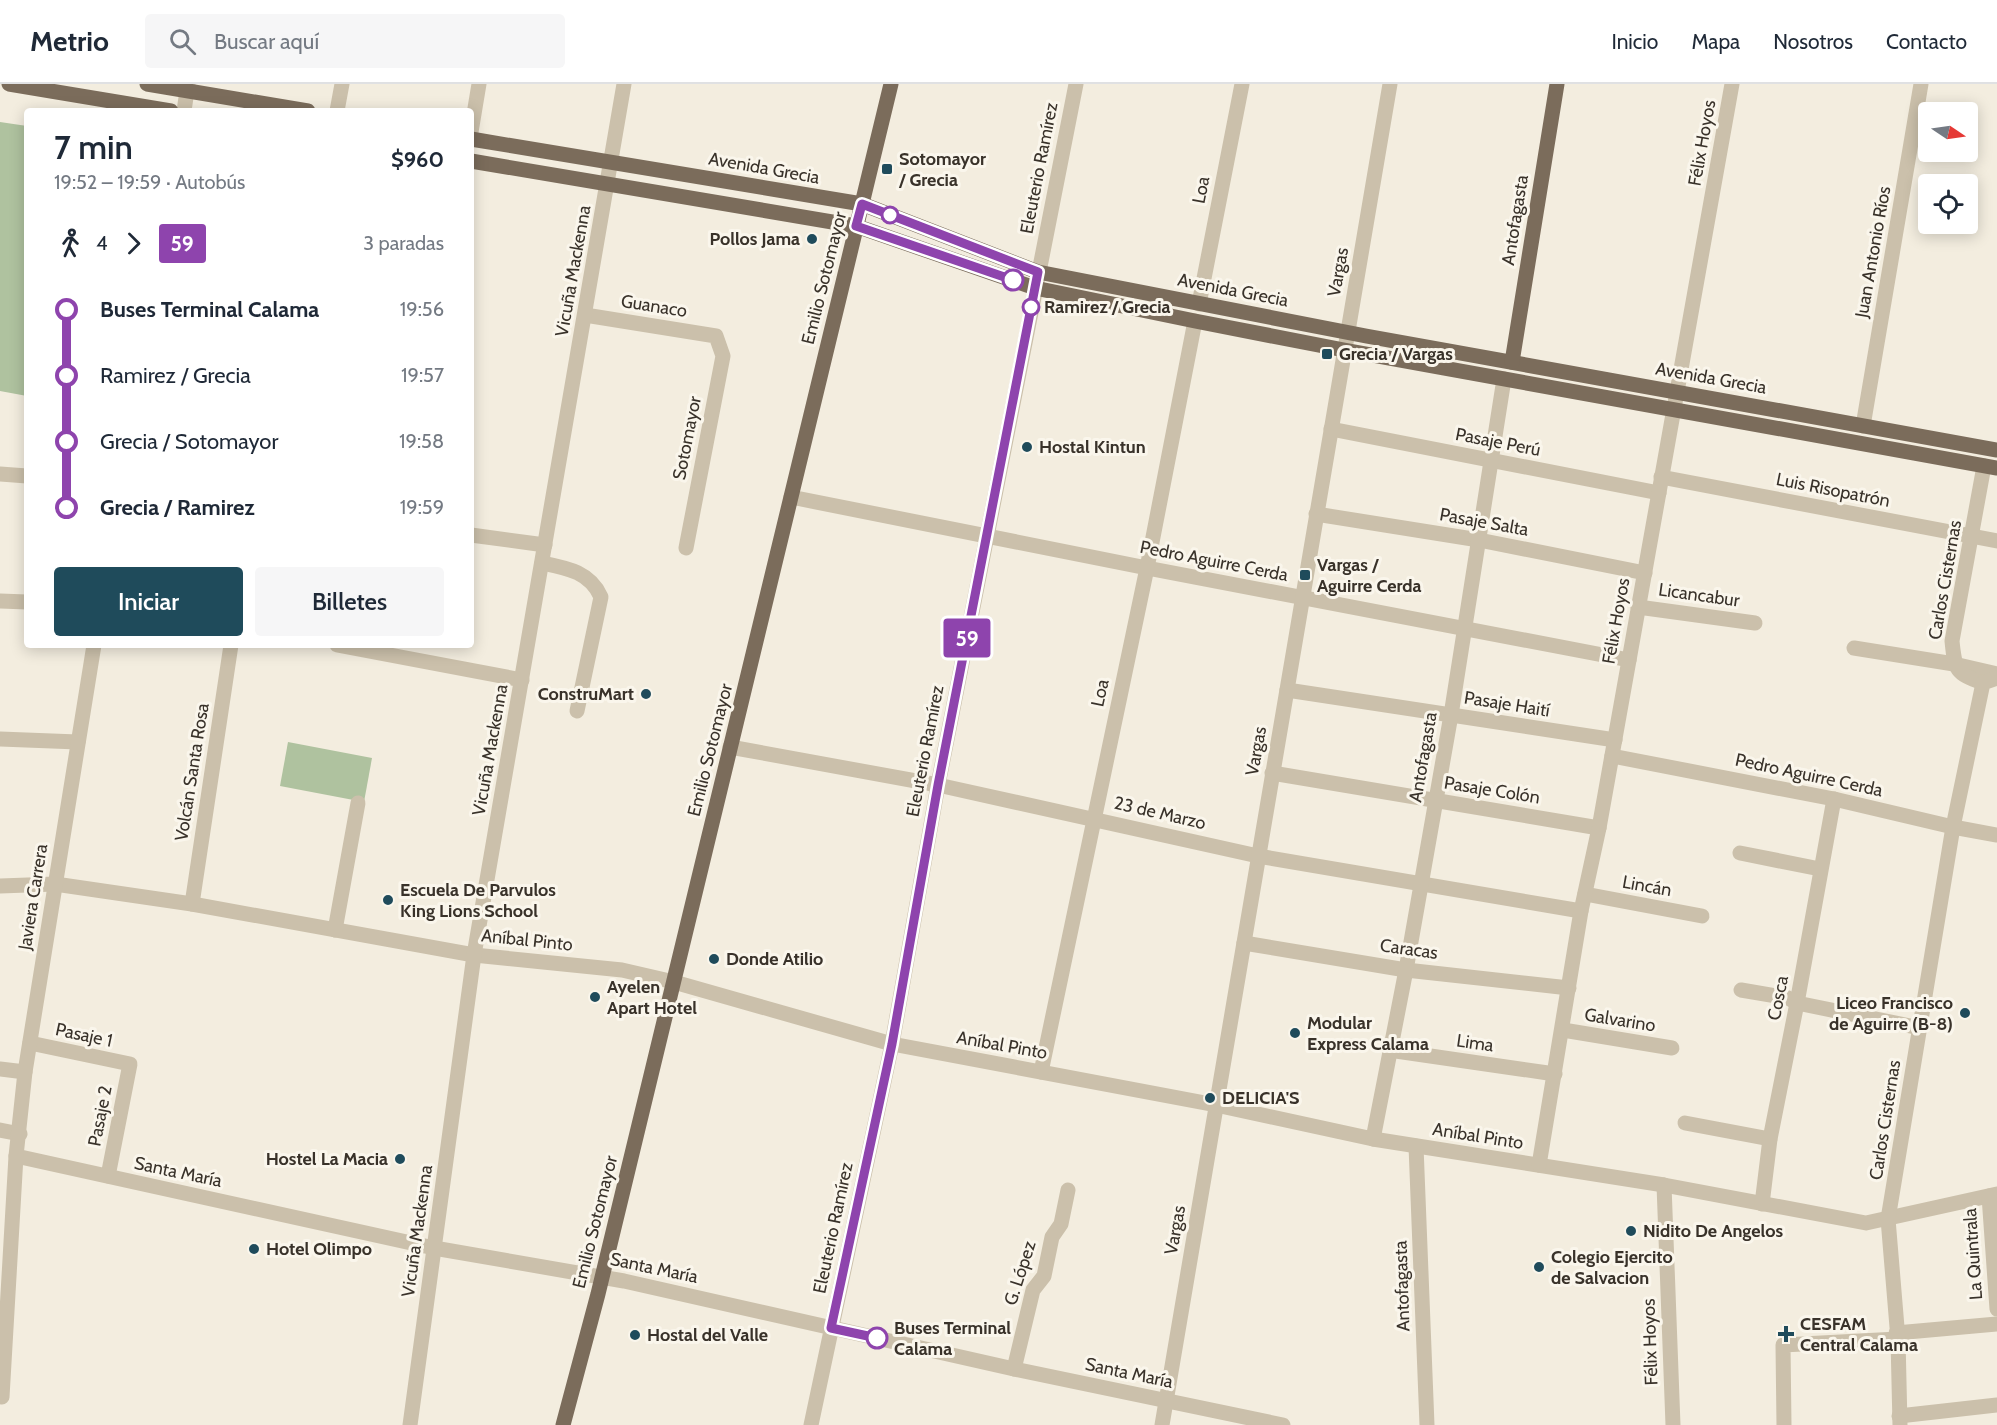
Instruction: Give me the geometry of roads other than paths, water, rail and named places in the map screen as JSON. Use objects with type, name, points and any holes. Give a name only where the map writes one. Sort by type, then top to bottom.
[{"type":"main road","points":[[9,84],[153,108]]},
{"type":"main road","points":[[147,84],[188,87],[293,108]]},
{"type":"main road","name":"Emilio Sotomayor","points":[[563,1425],[674,982],[891,84]]},
{"type":"main road","name":"Antofagasta","points":[[1512,362],[1557,84]]},
{"type":"main road","name":"Avenida Grecia","points":[[474,139],[862,204],[1038,272],[1347,333],[1997,450]]},
{"type":"main road","name":"Avenida Grecia","points":[[474,162],[856,226],[1035,288],[1195,321],[1990,467]]},
{"type":"street","points":[[338,108],[342,84]]},
{"type":"street","points":[[474,114],[479,84]]},
{"type":"street","name":"Vicuña Mackenna","points":[[410,1425],[474,955],[624,84]]},
{"type":"street","name":"Eleuterio Ramírez","points":[[811,1425],[892,1044],[938,785],[1076,84]]},
{"type":"street","name":"Loa","points":[[1199,304],[1242,84]]},
{"type":"street","name":"Vargas","points":[[1162,1425],[1390,84]]},
{"type":"street","name":"Félix Hoyos","points":[[1539,1165],[1581,911],[1599,828],[1732,84]]},
{"type":"street","name":"Juan Antonio Ríos","points":[[1863,426],[1921,84]]},
{"type":"street","points":[[184,108],[188,87]]},
{"type":"street","name":"Guanaco","points":[[585,315],[716,336]]},
{"type":"street","name":"Loa","points":[[1041,1072],[1147,568],[1195,321]]},
{"type":"street","name":"Sotomayor","points":[[686,548],[723,356],[716,336]]},
{"type":"street","name":"Antofagasta","points":[[1373,1139],[1406,970],[1451,715],[1504,379]]},
{"type":"street","name":"Pasaje Perú","points":[[1331,429],[1491,460],[1660,485]]},
{"type":"street","name":"Carlos Cisternas","points":[[1900,1420],[1897,1336],[1888,1219],[1953,827],[1992,678],[1965,676],[1954,664],[1952,641],[1972,537],[1990,467]]},
{"type":"street","points":[[0,474],[24,476]]},
{"type":"street","name":"Luis Risopatrón","points":[[1660,485],[1997,541]]},
{"type":"street","name":"Pedro Aguirre Cerda","points":[[791,497],[987,537],[1629,660]]},
{"type":"street","name":"Pasaje Salta","points":[[1316,514],[1479,540],[1645,573]]},
{"type":"street","points":[[474,535],[545,545]]},
{"type":"street","points":[[542,563],[574,569],[592,582],[601,597],[577,711]]},
{"type":"street","points":[[0,601],[24,602]]},
{"type":"street","name":"Licancabur","points":[[1638,607],[1755,623]]},
{"type":"street","name":"Javiera Carrera","points":[[2,1397],[6,1235],[20,1134],[25,1072],[94,648]]},
{"type":"street","name":"Volcán Santa Rosa","points":[[192,904],[231,648]]},
{"type":"street","points":[[1854,648],[1954,664]]},
{"type":"street","points":[[380,649],[522,680]]},
{"type":"street","name":"Pasaje Haití","points":[[1287,690],[1615,740]]},
{"type":"street","points":[[0,740],[78,742]]},
{"type":"street","name":"23 de Marzo","points":[[730,747],[938,785],[1258,856],[1581,911]]},
{"type":"street","name":"Pedro Aguirre Cerda","points":[[1612,756],[1834,799],[1997,835]]},
{"type":"street","name":"Pasaje Colón","points":[[1272,773],[1599,828]]},
{"type":"street","name":"Cosca","points":[[1762,1204],[1770,1139],[1834,799]]},
{"type":"street","points":[[335,930],[358,803]]},
{"type":"street","points":[[1740,854],[1820,869]]},
{"type":"street","name":"Aníbal Pinto","points":[[0,886],[55,884],[192,904],[474,955],[622,970],[674,982],[892,1044],[1216,1105],[1373,1139],[1664,1185],[1866,1223],[1993,1195]]},
{"type":"street","name":"Lincán","points":[[1585,894],[1702,916]]},
{"type":"street","name":"Caracas","points":[[1244,943],[1406,970],[1569,988]]},
{"type":"street","points":[[1742,990],[1920,1028]]},
{"type":"street","name":"Galvarino","points":[[1563,1030],[1672,1048]]},
{"type":"street","name":"Pasaje 1","points":[[30,1043],[130,1064]]},
{"type":"street","name":"Lima","points":[[1389,1050],[1555,1074]]},
{"type":"street","name":"Pasaje 2","points":[[108,1176],[130,1064]]},
{"type":"street","points":[[0,1069],[25,1072]]},
{"type":"street","points":[[1685,1123],[1770,1139]]},
{"type":"street","points":[[0,1130],[20,1134]]},
{"type":"street","name":"Antofagasta","points":[[1416,1146],[1427,1425]]},
{"type":"street","name":"Santa María","points":[[16,1156],[434,1248],[601,1277],[1257,1423],[1282,1425]]},
{"type":"street","name":"Félix Hoyos","points":[[1664,1185],[1673,1425]]},
{"type":"street","name":"G. López","points":[[1014,1369],[1033,1290],[1044,1276],[1052,1237],[1061,1224],[1068,1190]]},
{"type":"street","name":"La Quintrala","points":[[1993,1195],[1997,1308]]},
{"type":"street","points":[[1784,1425],[1783,1345],[1897,1336],[1997,1324]]},
{"type":"street","points":[[1900,1420],[1997,1405]]},
{"type":"place","name":"Sotomayor / Grecia","points":[[887,169]]},
{"type":"place","name":"Pollos Jama","points":[[812,239]]},
{"type":"place","name":"Ramirez / Grecia","points":[[1031,307]]},
{"type":"place","name":"Grecia / Vargas","points":[[1327,354]]},
{"type":"place","name":"Hostal Kintun","points":[[1027,447]]},
{"type":"place","name":"Vargas / Aguirre Cerda","points":[[1305,575]]},
{"type":"place","name":"ConstruMart","points":[[646,694]]},
{"type":"place","name":"Escuela De Parvulos King Lions School","points":[[388,900]]},
{"type":"place","name":"Donde Atilio","points":[[714,959]]},
{"type":"place","name":"Ayelen Apart Hotel","points":[[595,997]]},
{"type":"place","name":"Liceo Francisco de Aguirre (B-8)","points":[[1965,1013]]},
{"type":"place","name":"Modular Express Calama","points":[[1295,1033]]},
{"type":"place","name":"DELICIA'S","points":[[1210,1098]]},
{"type":"place","name":"Hostel La Macia","points":[[400,1159]]},
{"type":"place","name":"Nidito De Angelos","points":[[1631,1231]]},
{"type":"place","name":"Hotel Olimpo","points":[[254,1249]]},
{"type":"place","name":"Colegio Ejercito de Salvacion","points":[[1539,1267]]},
{"type":"place","name":"CESFAM Central Calama","points":[[1786,1334]]},
{"type":"place","name":"Hostal del Valle","points":[[635,1335]]},
{"type":"place","name":"Buses Terminal Calama","points":[[877,1338]]}]
